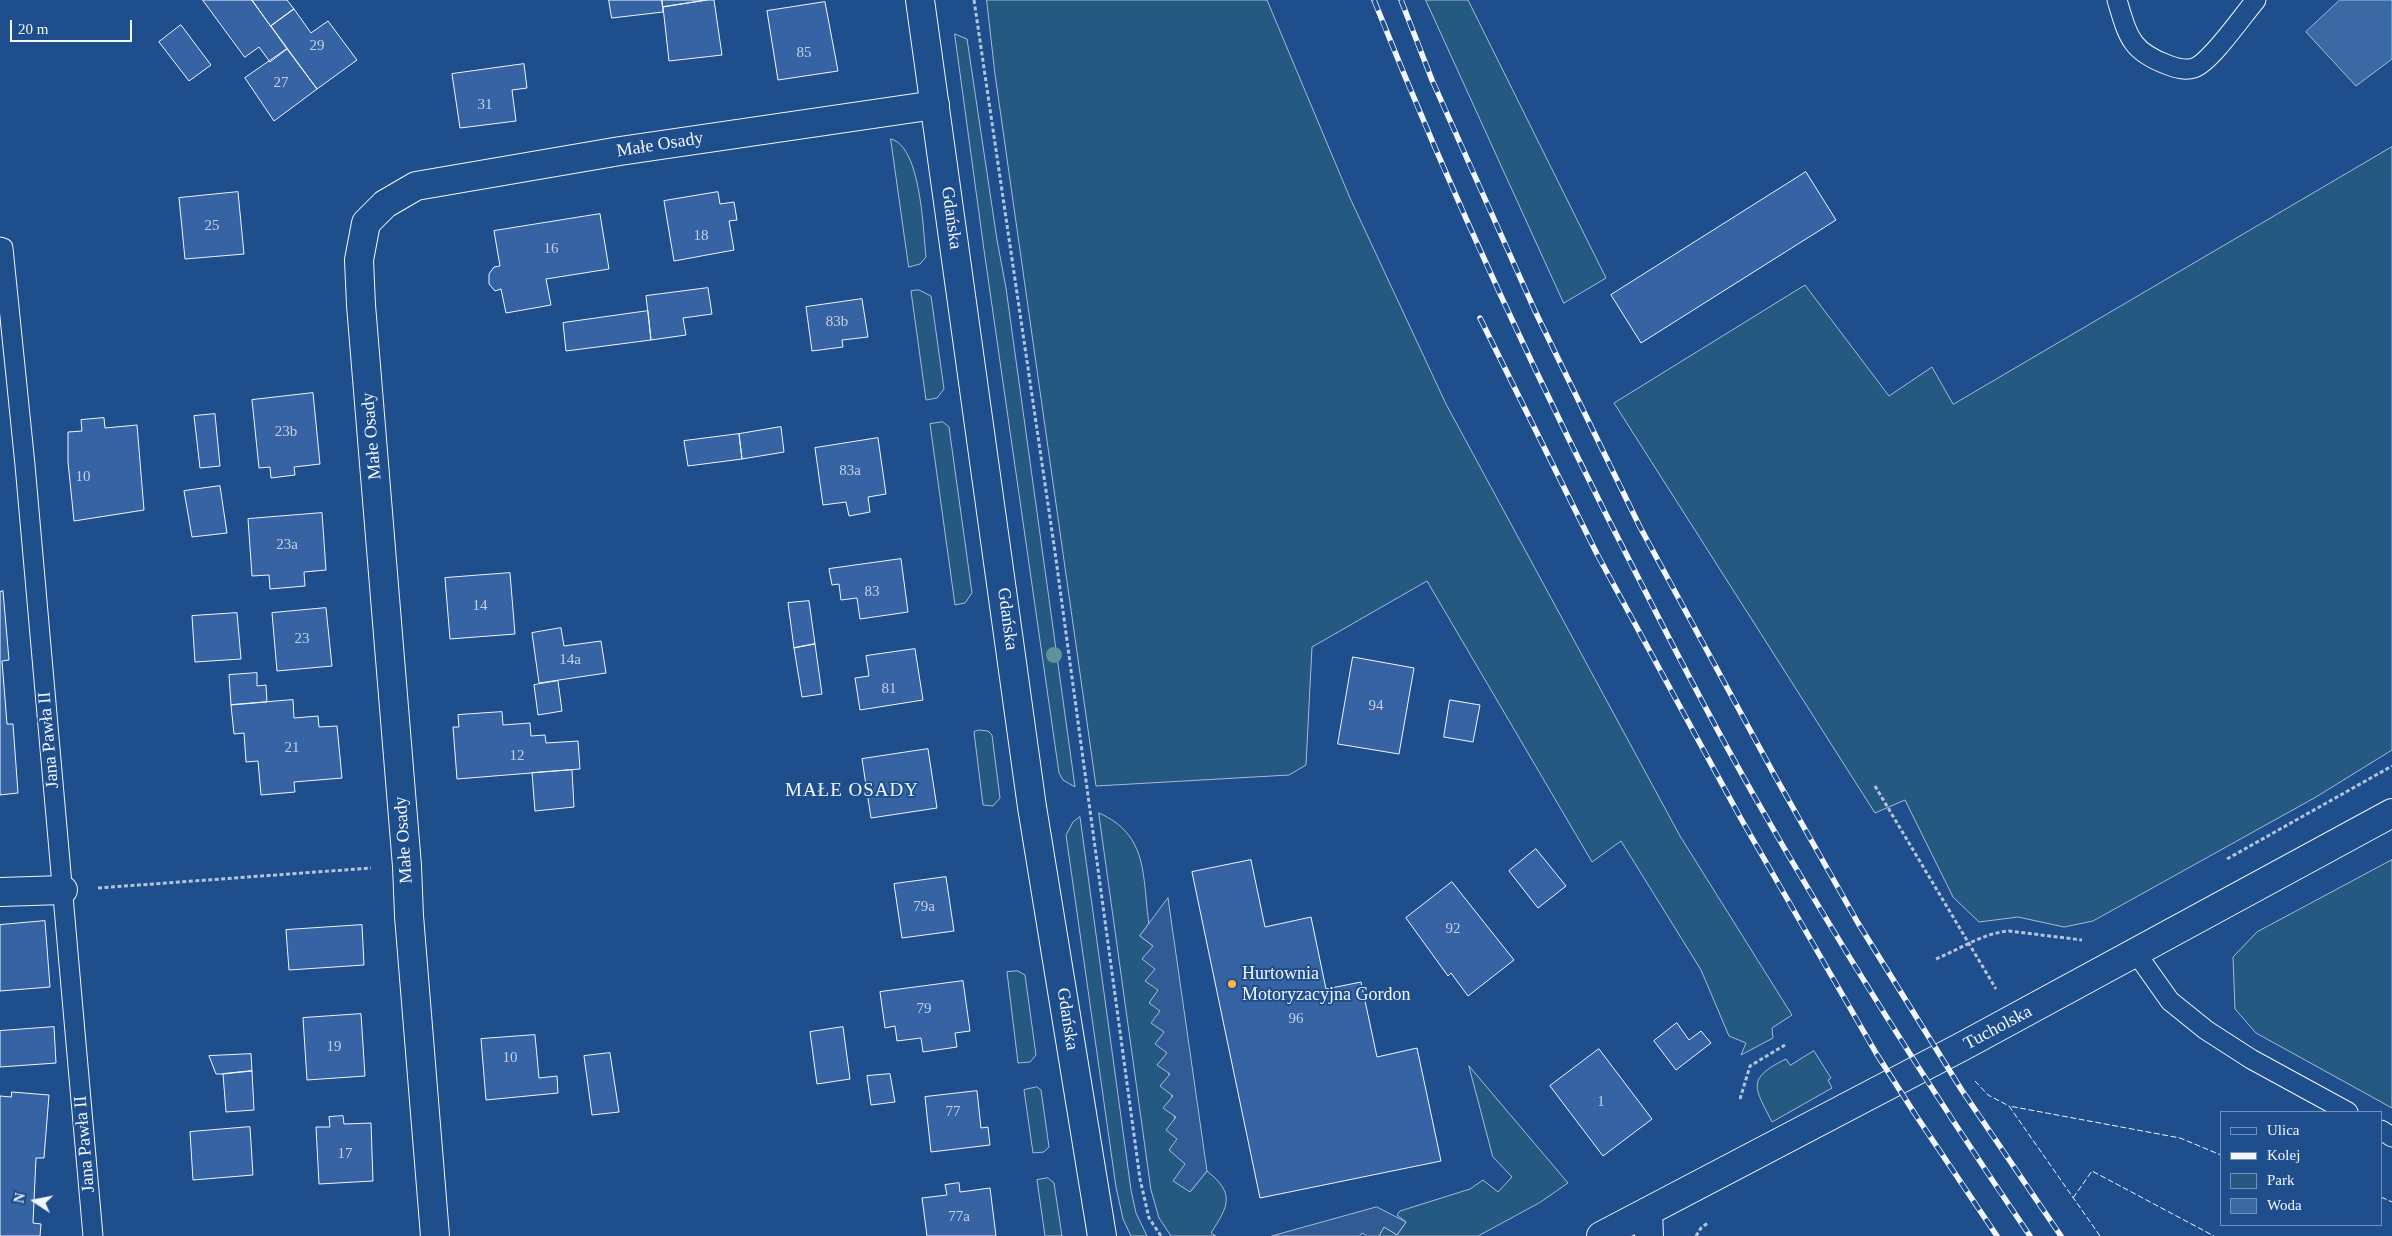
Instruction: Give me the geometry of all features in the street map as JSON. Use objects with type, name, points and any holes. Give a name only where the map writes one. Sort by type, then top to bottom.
[{"type":"main road","name":"Gdańska","points":[[920,0],[1032,807],[1102,1236]]},
{"type":"main road","name":"Małe Osady","points":[[435,1236],[361,305],[359,260],[366,222],[385,204],[416,186],[620,151],[935,105]]},
{"type":"main road","name":"Tucholska","points":[[1601,1236],[1649,1224],[1767,1148],[2014,1019],[2392,813]]},
{"type":"main road","points":[[0,892],[63,890]]},
{"type":"lane","points":[[2116,0],[2130,39],[2147,57],[2180,69],[2194,68],[2210,56],[2256,0]]},
{"type":"lane","name":"Jana Pawła II","points":[[0,247],[3,248],[25,465],[93,1236]]},
{"type":"lane","points":[[2136,953],[2170,1001],[2206,1030],[2251,1059],[2346,1111]]},
{"type":"path","points":[[974,0],[1055,552],[1140,1178],[1149,1218],[1161,1236]]},
{"type":"path","points":[[2221,862],[2392,766]]},
{"type":"path","points":[[1875,786],[2014,1019]]},
{"type":"path","points":[[63,890],[377,868]]},
{"type":"path","points":[[1936,959],[1984,936],[2008,931],[2085,940]]},
{"type":"path","points":[[1740,1099],[1750,1066],[1786,1046]]},
{"type":"green space","points":[[987,0],[1267,0],[1350,198],[1446,404],[1680,836],[1792,1015],[1772,1028],[1773,1038],[1741,1055],[1746,1043],[1729,1036],[1701,970],[1621,841],[1592,862],[1427,581],[1312,647],[1306,765],[1289,775],[1096,786],[995,74]]},
{"type":"green space","points":[[1426,0],[1468,0],[1606,278],[1564,303]]},
{"type":"green space","points":[[955,34],[967,39],[1006,288],[1075,787],[1063,780],[1059,773]]},
{"type":"green space","points":[[891,139],[901,145],[909,157],[919,190],[922,210],[926,257],[920,264],[909,267]]},
{"type":"green space","points":[[2392,147],[2392,750],[2316,797],[2093,921],[2064,927],[2018,917],[1979,922],[1953,897],[1905,800],[1875,813],[1614,403],[1805,285],[1889,396],[1932,367],[1953,404]]},
{"type":"green space","points":[[919,290],[931,296],[944,389],[937,398],[926,400],[911,291]]},
{"type":"green space","points":[[943,422],[949,427],[972,593],[965,603],[955,605],[930,424]]},
{"type":"green space","points":[[979,730],[988,731],[992,735],[1000,798],[993,806],[983,805],[974,732]]},
{"type":"green space","points":[[1099,813],[1115,822],[1127,833],[1135,845],[1140,859],[1149,924],[1140,936],[1153,946],[1177,1139],[1185,1164],[1190,1192],[1207,1171],[1216,1179],[1225,1194],[1225,1208],[1211,1233],[1216,1236],[1171,1236],[1159,1218],[1151,1190]]},
{"type":"green space","points":[[1080,817],[1131,1190],[1136,1213],[1147,1236],[1131,1236],[1123,1219],[1116,1187],[1066,835],[1073,822]]},
{"type":"green space","points":[[2392,860],[2392,1108],[2256,1033],[2235,1009],[2233,957],[2257,932]]},
{"type":"green space","points":[[1018,971],[1025,975],[1036,1055],[1030,1062],[1018,1063],[1007,972]]},
{"type":"green space","points":[[1814,1051],[1831,1078],[1828,1080],[1832,1088],[1772,1122],[1758,1092],[1757,1085],[1759,1079],[1764,1072],[1786,1059],[1790,1065]]},
{"type":"green space","points":[[1469,1066],[1568,1183],[1539,1203],[1478,1236],[1379,1236],[1384,1227],[1397,1235],[1406,1222],[1397,1215],[1400,1211],[1470,1189],[1483,1180],[1498,1192],[1512,1177],[1493,1157]]},
{"type":"green space","points":[[1037,1087],[1041,1090],[1049,1147],[1044,1152],[1033,1153],[1024,1090]]},
{"type":"green space","points":[[1048,1178],[1054,1183],[1062,1236],[1045,1236],[1037,1180]]},
{"type":"shaded area","points":[[1168,898],[1207,1171],[1190,1192],[1173,1181],[1185,1164],[1169,1150],[1177,1139],[1166,1130],[1176,1117],[1163,1108],[1173,1096],[1160,1086],[1170,1074],[1157,1065],[1167,1053],[1155,1044],[1164,1032],[1151,1023],[1160,1011],[1149,1003],[1158,990],[1145,981],[1155,969],[1142,959],[1153,946],[1140,936]]},
{"type":"shaded area","points":[[1377,1207],[1406,1222],[1397,1235],[1384,1227],[1379,1236],[1367,1236],[1362,1233],[1360,1236],[1272,1236]]},
{"type":"water","points":[[2340,0],[2392,0],[2392,59],[2356,86],[2306,32]]},
{"type":"building","points":[[203,0],[252,0],[287,49],[270,62],[259,47],[245,57]]},
{"type":"building","points":[[252,0],[287,0],[294,9],[271,26]]},
{"type":"building","points":[[609,0],[662,0],[663,12],[612,18]]},
{"type":"building","points":[[662,0],[707,0],[663,7]]},
{"type":"building","points":[[714,0],[722,55],[669,61],[663,7]]},
{"type":"building","points":[[825,2],[838,71],[778,80],[767,11]]},
{"type":"building","points":[[294,9],[311,33],[328,21],[357,60],[317,89],[271,26]]},
{"type":"building","points":[[181,25],[211,65],[189,81],[159,42]]},
{"type":"building","points":[[287,49],[317,89],[274,121],[245,78]]},
{"type":"building","points":[[524,64],[527,88],[512,90],[516,121],[460,128],[452,74]]},
{"type":"building","points":[[1806,172],[1836,220],[1641,343],[1611,295]]},
{"type":"building","points":[[238,192],[244,254],[185,259],[179,198]]},
{"type":"building","points":[[718,192],[720,204],[734,202],[737,220],[729,221],[734,250],[674,261],[664,201]]},
{"type":"building","points":[[600,214],[609,269],[546,279],[551,305],[506,313],[501,289],[495,291],[489,284],[489,274],[494,267],[500,266],[494,231]]},
{"type":"building","points":[[708,288],[712,314],[683,318],[686,335],[651,340],[646,296]]},
{"type":"building","points":[[862,299],[868,337],[842,340],[843,347],[812,351],[806,307]]},
{"type":"building","points":[[648,311],[651,340],[566,351],[563,323]]},
{"type":"building","points":[[313,393],[320,464],[294,467],[295,475],[271,478],[270,467],[259,468],[252,400]]},
{"type":"building","points":[[215,414],[220,466],[200,468],[194,416]]},
{"type":"building","points":[[104,418],[105,428],[137,425],[144,510],[74,521],[68,462],[68,432],[82,431],[81,420]]},
{"type":"building","points":[[781,427],[784,452],[742,459],[739,434]]},
{"type":"building","points":[[739,434],[742,459],[688,466],[684,441]]},
{"type":"building","points":[[878,438],[886,494],[868,497],[870,512],[849,516],[846,502],[823,505],[815,448]]},
{"type":"building","points":[[220,486],[227,533],[192,537],[184,491]]},
{"type":"building","points":[[322,513],[326,570],[304,572],[305,586],[270,589],[269,575],[252,576],[248,519]]},
{"type":"building","points":[[901,559],[908,612],[860,619],[857,598],[841,600],[839,584],[832,585],[829,569]]},
{"type":"building","points":[[510,573],[515,634],[450,639],[445,578]]},
{"type":"building","points":[[3,591],[9,660],[2,661],[7,724],[13,724],[18,793],[0,795],[0,592]]},
{"type":"building","points":[[809,601],[815,644],[794,648],[788,603]]},
{"type":"building","points":[[326,608],[332,666],[277,671],[272,613]]},
{"type":"building","points":[[237,613],[241,659],[195,662],[192,616]]},
{"type":"building","points":[[561,628],[564,646],[601,641],[606,673],[539,683],[532,633]]},
{"type":"building","points":[[815,644],[822,694],[802,697],[794,648]]},
{"type":"building","points":[[915,649],[923,700],[860,710],[855,678],[869,676],[866,656]]},
{"type":"building","points":[[1353,657],[1414,668],[1399,754],[1338,744]]},
{"type":"building","points":[[257,673],[257,686],[266,685],[267,702],[231,705],[229,675]]},
{"type":"building","points":[[558,681],[562,711],[538,715],[534,685]]},
{"type":"building","points":[[293,700],[294,718],[318,716],[319,727],[337,726],[342,778],[294,782],[295,792],[261,795],[258,761],[246,762],[244,733],[234,734],[231,705]]},
{"type":"building","points":[[1450,700],[1480,705],[1473,742],[1444,737]]},
{"type":"building","points":[[502,712],[503,725],[530,723],[531,736],[545,735],[546,743],[578,741],[580,769],[457,779],[453,727],[459,727],[458,715]]},
{"type":"building","points":[[928,749],[937,808],[871,818],[862,759]]},
{"type":"building","points":[[572,770],[574,807],[535,811],[532,773]]},
{"type":"building","points":[[1536,849],[1566,886],[1538,908],[1509,871]]},
{"type":"building","points":[[1251,860],[1265,927],[1311,917],[1326,989],[1361,982],[1377,1057],[1417,1048],[1441,1161],[1260,1198],[1192,872]]},
{"type":"building","points":[[946,877],[954,931],[902,938],[894,884]]},
{"type":"building","points":[[1452,882],[1514,960],[1468,996],[1451,973],[1448,976],[1406,918]]},
{"type":"building","points":[[45,921],[50,987],[0,991],[0,925]]},
{"type":"building","points":[[362,925],[364,965],[289,970],[286,930]]},
{"type":"building","points":[[963,981],[970,1031],[955,1033],[957,1047],[923,1052],[921,1038],[897,1041],[895,1026],[885,1028],[880,992]]},
{"type":"building","points":[[361,1014],[365,1076],[307,1080],[303,1018]]},
{"type":"building","points":[[1677,1023],[1689,1040],[1701,1031],[1711,1043],[1676,1070],[1654,1041]]},
{"type":"building","points":[[54,1027],[56,1063],[0,1067],[0,1031]]},
{"type":"building","points":[[843,1027],[850,1079],[817,1084],[810,1032]]},
{"type":"building","points":[[535,1035],[539,1078],[557,1076],[558,1093],[486,1100],[481,1039]]},
{"type":"building","points":[[1599,1049],[1652,1119],[1603,1156],[1550,1086]]},
{"type":"building","points":[[610,1053],[619,1112],[592,1115],[584,1056]]},
{"type":"building","points":[[251,1054],[252,1071],[223,1074],[216,1074],[209,1056]]},
{"type":"building","points":[[252,1071],[254,1110],[226,1112],[223,1074]]},
{"type":"building","points":[[890,1074],[895,1102],[871,1105],[867,1076]]},
{"type":"building","points":[[977,1091],[981,1128],[988,1127],[990,1145],[931,1152],[925,1097]]},
{"type":"building","points":[[12,1092],[49,1095],[44,1158],[36,1158],[33,1223],[41,1224],[40,1236],[0,1236],[0,1096],[11,1097]]},
{"type":"building","points":[[343,1116],[344,1124],[371,1123],[373,1181],[319,1184],[316,1127],[330,1127],[329,1117]]},
{"type":"building","points":[[250,1127],[253,1175],[193,1180],[190,1132]]},
{"type":"building","points":[[959,1183],[960,1192],[990,1188],[996,1236],[927,1236],[922,1198],[947,1195],[945,1185]]},
{"type":"railway","points":[[1374,0],[1468,224],[1536,371],[1607,517],[1697,692],[1753,794],[1853,962],[1922,1073],[2030,1236]]},
{"type":"railway","points":[[1401,0],[1432,80],[1535,311],[1640,527],[1775,776],[1858,923],[1961,1089],[2061,1236]]},
{"type":"railway","points":[[1480,318],[1597,554],[1740,817],[1876,1053],[1997,1236]]},
{"type":"fence","points":[[1975,1081],[1988,1095],[2009,1106]]},
{"type":"fence","points":[[2100,1236],[2009,1106],[2180,1138],[2220,1155]]},
{"type":"fence","points":[[2073,1198],[2092,1171],[2214,1236]]},
{"type":"fence","points":[[2382,1197],[2392,1202]]},
{"type":"place","name":"Hurtownia Motoryzacyjna Gordon","points":[[1232,984]]},
{"type":"district","name":"MAŁE OSADY","points":[[852,791]]}]
